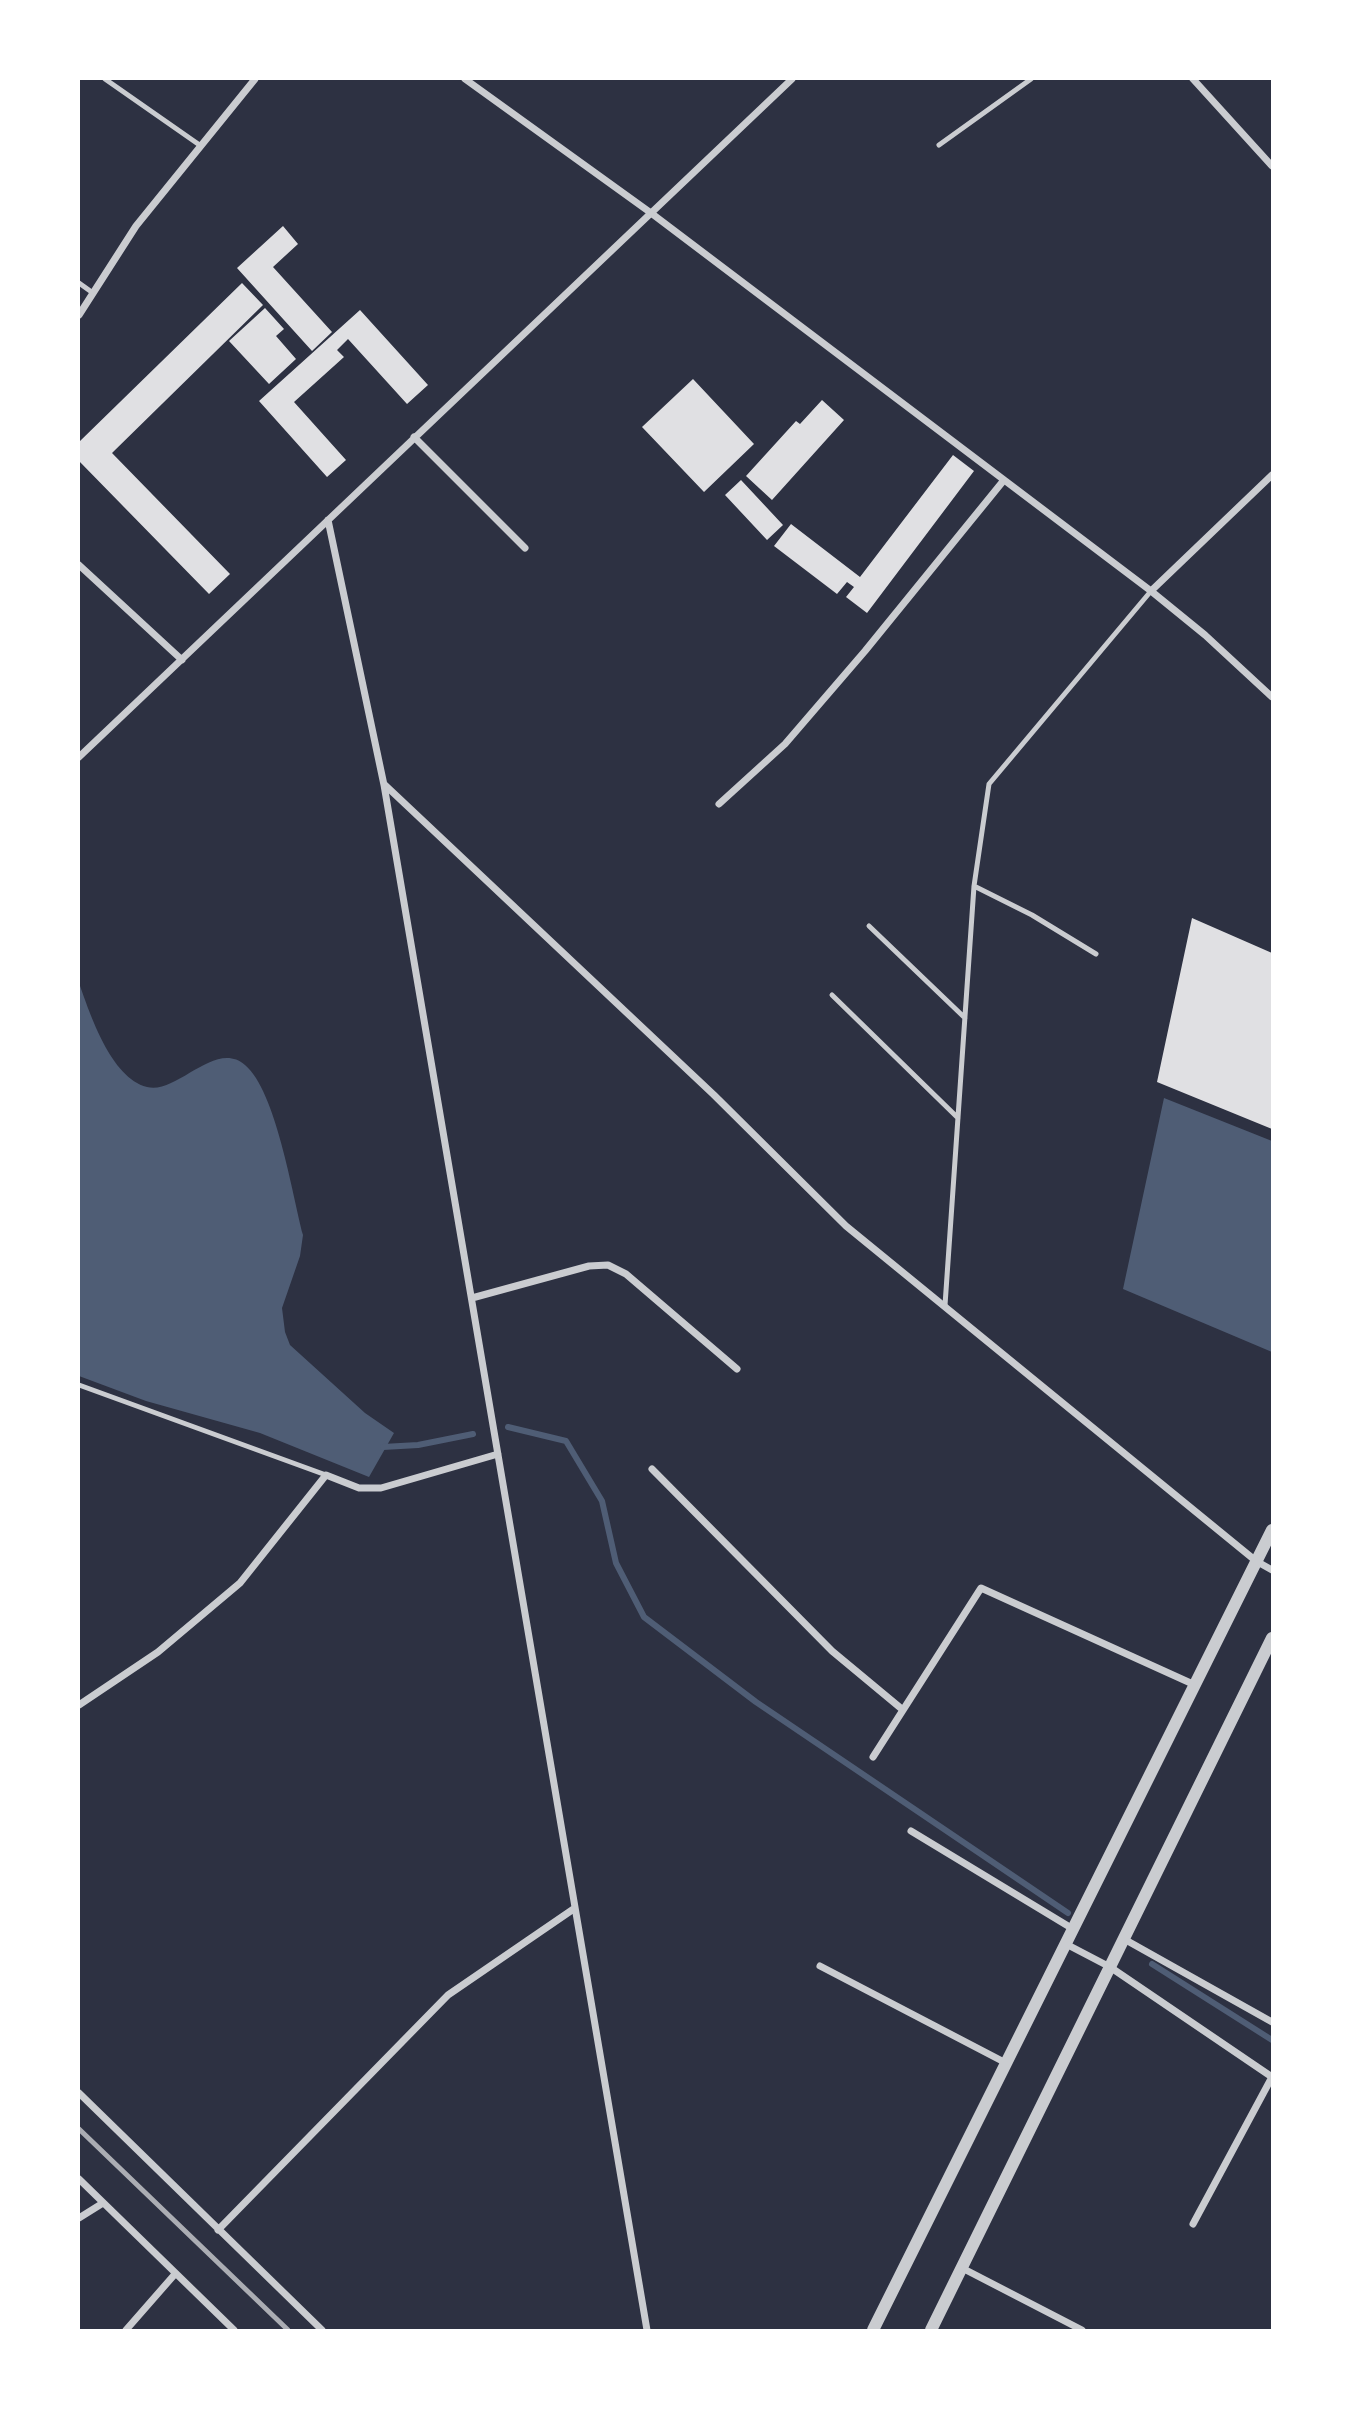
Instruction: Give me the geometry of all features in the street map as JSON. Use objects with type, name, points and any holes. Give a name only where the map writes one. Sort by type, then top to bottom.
[{"type":"street","points":[[79,315],[136,226],[255,79]]},
{"type":"street","points":[[465,79],[651,213],[1151,591],[1205,635],[1272,696]]},
{"type":"street","points":[[79,757],[792,79]]},
{"type":"street","points":[[1193,79],[1272,166]]},
{"type":"street","points":[[414,437],[526,548]]},
{"type":"street","points":[[1151,591],[1272,475]]},
{"type":"street","points":[[719,804],[785,744],[865,651],[1004,480]]},
{"type":"street","points":[[328,520],[384,785],[647,2330]]},
{"type":"street","points":[[79,565],[182,660]]},
{"type":"street","points":[[384,785],[714,1095],[846,1226],[1256,1561],[1272,1570]]},
{"type":"street","points":[[472,1298],[589,1266],[608,1265],[626,1274],[737,1369]]},
{"type":"street","points":[[79,1705],[158,1652],[240,1583],[326,1475],[359,1488],[381,1488],[498,1454]]},
{"type":"street","points":[[652,1469],[832,1651],[903,1710]]},
{"type":"street","points":[[873,2330],[1272,1530]]},
{"type":"street","points":[[873,1757],[981,1588],[1195,1685]]},
{"type":"street","points":[[937,2328],[962,2268],[1272,1638]]},
{"type":"street","points":[[911,1831],[1073,1929]]},
{"type":"street","points":[[218,2230],[448,1995],[575,1908]]},
{"type":"street","points":[[1124,1939],[1272,2022]]},
{"type":"street","points":[[1066,1944],[1110,1967],[1272,2077],[1193,2224]]},
{"type":"street","points":[[820,1966],[1006,2063]]},
{"type":"street","points":[[79,2094],[322,2330]]},
{"type":"street","points":[[79,2179],[234,2330]]},
{"type":"street","points":[[79,2218],[103,2203]]},
{"type":"street","points":[[962,2268],[1082,2330]]},
{"type":"street","points":[[126,2330],[175,2274]]},
{"type":"lane","points":[[105,79],[201,146]]},
{"type":"lane","points":[[939,145],[1031,79]]},
{"type":"lane","points":[[79,282],[93,293]]},
{"type":"lane","points":[[945,1305],[974,886],[989,784],[1151,591]]},
{"type":"lane","points":[[974,886],[1032,915],[1097,954]]},
{"type":"lane","points":[[869,926],[965,1018]]},
{"type":"lane","points":[[832,995],[958,1118]]},
{"type":"lane","points":[[79,1385],[326,1475]]},
{"type":"water","points":[[79,983],[104,1043],[123,1071],[134,1081],[147,1087],[159,1087],[221,1059],[233,1059],[245,1065],[256,1078],[266,1097],[282,1144],[303,1235],[300,1256],[282,1308],[285,1332],[290,1345],[365,1413],[394,1433],[369,1477],[260,1433],[146,1401],[79,1376]]},
{"type":"water","points":[[1164,1098],[1272,1141],[1272,1352],[1123,1289]]},
{"type":"building","points":[[283,226],[298,244],[273,267],[332,332],[312,351],[237,268]]},
{"type":"building","points":[[242,283],[263,305],[112,453],[230,574],[209,594],[79,461],[79,442]]},
{"type":"building","points":[[265,308],[284,329],[276,336],[296,359],[269,384],[229,341]]},
{"type":"building","points":[[360,310],[428,385],[407,404],[348,339],[337,350],[344,357],[294,402],[346,460],[327,477],[259,401]]},
{"type":"building","points":[[693,379],[754,444],[704,492],[642,427]]},
{"type":"building","points":[[822,400],[844,420],[772,500],[746,476],[796,421],[800,424]]},
{"type":"building","points":[[953,455],[974,471],[867,613],[846,597],[854,587],[847,582],[837,594],[774,546],[791,524],[860,577]]},
{"type":"building","points":[[741,480],[783,525],[767,540],[725,495]]},
{"type":"building","points":[[1192,918],[1272,953],[1272,1129],[1157,1082]]},
{"type":"waterway","points":[[508,1427],[566,1441],[602,1501],[616,1563],[644,1617],[756,1702],[1068,1913]]},
{"type":"waterway","points":[[383,1447],[418,1445],[473,1434]]},
{"type":"waterway","points":[[1152,1964],[1272,2040]]},
{"type":"railway","points":[[79,2129],[288,2330]]}]
